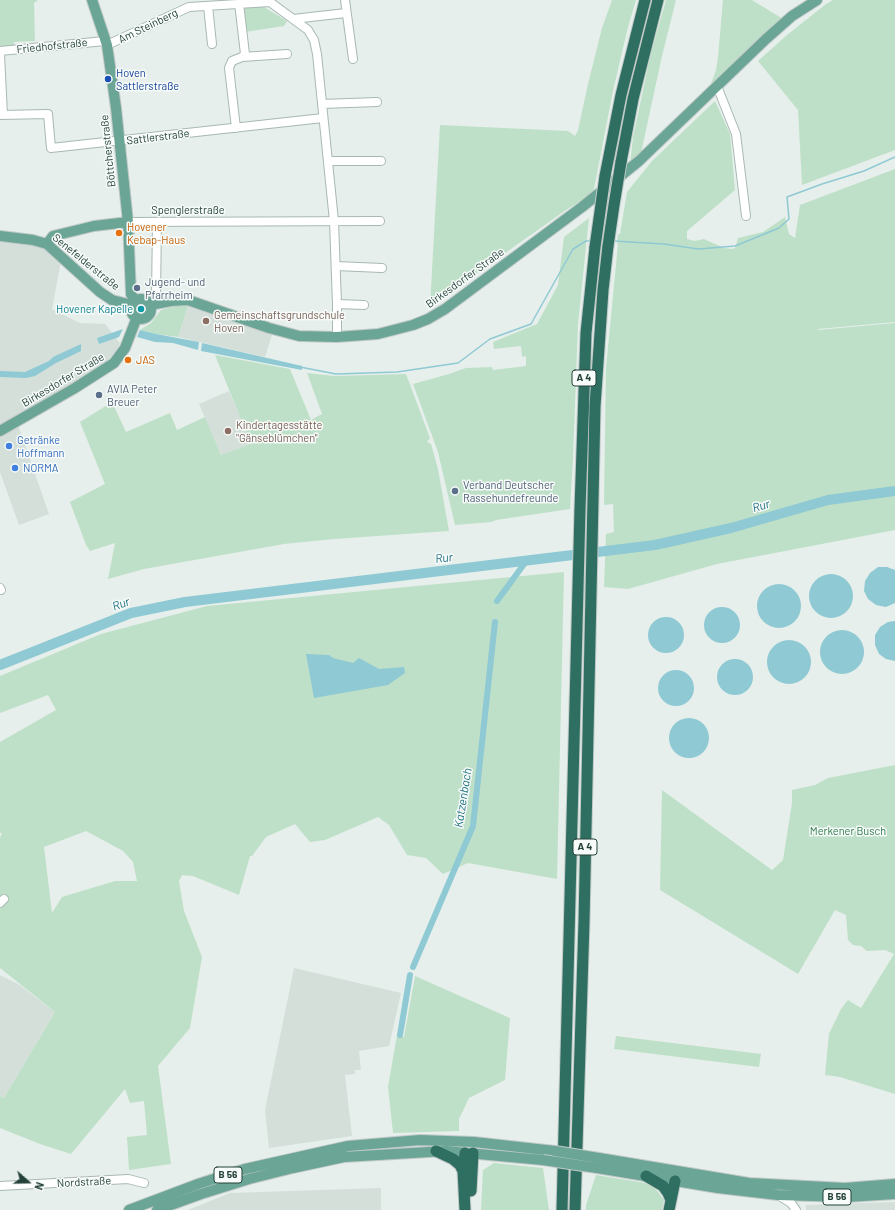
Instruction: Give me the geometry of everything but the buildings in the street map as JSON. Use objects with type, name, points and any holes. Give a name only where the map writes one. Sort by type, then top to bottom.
[{"type":"highway","name":"A 4","points":[[562,1210],[586,333],[595,247],[605,176],[621,95],[645,0]]},
{"type":"highway","name":"A 4","points":[[575,1210],[584,922],[595,406],[603,290],[614,205],[633,99],[658,0]]},
{"type":"highway","points":[[465,1210],[463,1171],[469,1147]]},
{"type":"highway","points":[[469,1147],[470,1210]]},
{"type":"highway","points":[[436,1151],[460,1165],[463,1171]]},
{"type":"highway","points":[[646,1176],[663,1186],[668,1193],[672,1207]]},
{"type":"highway","points":[[672,1207],[679,1178]]},
{"type":"main road","name":"Böttcherstraße","points":[[92,0],[106,43],[120,141],[128,222],[131,294],[134,303]]},
{"type":"main road","name":"Birkesdorfer Straße","points":[[154,304],[188,300],[269,328],[299,336],[337,337],[378,334],[404,328],[428,319],[582,207],[639,161],[771,34],[792,16],[817,0]]},
{"type":"main road","name":"Spenglerstraße","points":[[47,244],[53,236],[94,226],[128,222]]},
{"type":"main road","name":"Senefelderstraße","points":[[0,236],[33,240],[47,244],[100,292],[112,300],[134,303]]},
{"type":"main road","points":[[144,300],[154,304],[147,317],[141,319],[137,318],[132,311],[134,303],[144,300]]},
{"type":"main road","name":"Birkesdorfer Straße","points":[[0,431],[114,363],[125,348],[137,318]]},
{"type":"main road","name":"B 56","points":[[129,1210],[198,1184],[246,1169],[348,1146],[420,1140],[598,1163],[746,1192],[778,1195],[847,1197],[895,1194]]},
{"type":"main road","name":"B 56","points":[[157,1210],[249,1179],[344,1157],[436,1151],[469,1147]]},
{"type":"main road","name":"B 56","points":[[598,1163],[646,1176],[785,1186],[845,1188],[895,1184]]},
{"type":"street","points":[[345,0],[353,59]]},
{"type":"street","name":"Am Steinberg","points":[[106,43],[188,3],[208,6],[270,1],[308,30],[314,40],[329,161],[334,221],[337,337]]},
{"type":"street","points":[[239,3],[245,54],[242,57]]},
{"type":"street","points":[[208,6],[212,44]]},
{"type":"street","points":[[293,19],[346,13]]},
{"type":"street","name":"Friedhofstraße","points":[[0,53],[106,43]]},
{"type":"street","points":[[0,53],[2,115]]},
{"type":"street","points":[[236,128],[229,68],[232,61],[242,57],[287,54]]},
{"type":"street","points":[[717,86],[736,134],[746,216]]},
{"type":"street","points":[[322,104],[377,102]]},
{"type":"street","name":"Sattlerstraße","points":[[2,115],[48,114],[51,148],[323,118]]},
{"type":"street","points":[[329,161],[381,161]]},
{"type":"street","points":[[334,221],[380,222]]},
{"type":"street","name":"Spenglerstraße","points":[[128,222],[334,221]]},
{"type":"street","points":[[154,304],[156,297],[157,222]]},
{"type":"street","points":[[336,266],[382,268]]},
{"type":"street","points":[[337,304],[364,305]]},
{"type":"street","name":"Nordstraße","points":[[0,1186],[128,1179],[144,1183]]},
{"type":"street","points":[[778,1195],[791,1203],[796,1210]]},
{"type":"shaded area","points":[[0,241],[33,243],[44,246],[61,261],[52,309],[80,323],[105,324],[120,343],[116,351],[104,364],[30,410],[0,426]]},
{"type":"shaded area","name":"Gemeinschaftsgrundschule Hoven","points":[[188,306],[272,335],[265,357],[178,337]]},
{"type":"shaded area","name":"Kindertagesstätte \"Gänseblümchen\"","points":[[229,391],[252,444],[221,455],[199,404]]},
{"type":"shaded area","points":[[18,425],[49,514],[19,525],[0,472],[0,435]]},
{"type":"shaded area","points":[[294,968],[401,993],[389,1046],[359,1051],[361,1070],[355,1070],[355,1074],[345,1075],[352,1136],[269,1148],[265,1110]]},
{"type":"shaded area","points":[[0,975],[18,984],[55,1012],[4,1098],[0,1096]]},
{"type":"shaded area","points":[[381,1188],[381,1210],[188,1210],[230,1193]]},
{"type":"shaded area","points":[[895,1202],[895,1210],[806,1210],[806,1205]]},
{"type":"green space","points":[[0,0],[38,0],[34,3],[35,41],[14,42],[14,47],[0,48]]},
{"type":"green space","points":[[612,0],[636,0],[613,91],[593,194],[566,210],[430,306],[440,125],[568,131],[575,136],[578,130],[602,28]]},
{"type":"green space","points":[[666,0],[676,0],[641,153],[630,165],[633,137],[651,53]]},
{"type":"green space","points":[[723,0],[752,0],[783,19],[711,84],[716,70],[718,57]]},
{"type":"green space","points":[[833,0],[895,0],[895,150],[802,185],[798,110],[758,61],[787,35]]},
{"type":"green space","points":[[247,6],[264,7],[287,21],[284,26],[245,32],[242,9]]},
{"type":"green space","points":[[715,101],[730,134],[735,190],[687,231],[687,239],[695,241],[704,239],[724,248],[732,249],[735,248],[738,238],[763,232],[785,217],[789,234],[795,238],[800,205],[895,169],[895,322],[818,330],[895,323],[895,530],[717,564],[628,589],[604,587],[606,534],[614,532],[613,504],[604,505],[606,368],[618,234],[620,234],[627,192],[652,161]]},
{"type":"green space","points":[[589,218],[578,324],[570,509],[491,522],[455,525],[438,452],[413,384],[466,368],[492,367],[493,370],[526,366],[526,356],[522,357],[521,346],[494,349],[493,342],[537,324],[558,285],[564,237]]},
{"type":"green space","points":[[139,304],[143,304],[145,305],[145,313],[139,314],[136,311],[136,307]]},
{"type":"green space","points":[[177,305],[188,306],[178,337],[140,330],[151,323],[161,310]]},
{"type":"green space","points":[[215,355],[290,369],[311,420],[322,414],[307,373],[335,376],[406,374],[430,438],[427,442],[431,444],[438,469],[449,531],[284,544],[144,569],[108,579],[115,543],[90,551],[86,545],[70,502],[105,484],[80,422],[112,402],[126,432],[170,413],[177,430],[205,417],[221,455],[251,444]]},
{"type":"green space","points":[[564,572],[557,879],[468,863],[443,874],[426,858],[407,855],[389,825],[378,817],[325,840],[310,842],[295,824],[266,837],[252,856],[250,856],[239,895],[193,876],[182,875],[179,881],[184,911],[202,957],[190,1028],[158,1066],[171,1164],[129,1170],[127,1137],[147,1135],[144,1101],[130,1103],[125,1089],[71,1154],[40,1144],[0,1128],[0,1096],[4,1098],[55,1012],[0,968],[0,838],[2,833],[0,833],[0,742],[56,710],[48,695],[0,713],[0,676],[101,634],[207,606]],"holes":[[[86,831],[123,851],[133,862],[137,881],[115,881],[62,897],[52,913],[44,847]]]},
{"type":"green space","name":"Merkener Busch","points":[[895,765],[895,1094],[840,1077],[825,1075],[829,1034],[841,1009],[848,1000],[861,1008],[894,954],[885,950],[867,951],[861,946],[853,945],[848,940],[846,915],[835,910],[798,974],[660,890],[662,790],[772,870],[783,860],[792,803],[792,790],[815,785],[828,778]]},
{"type":"green space","points":[[415,976],[510,1018],[505,1080],[469,1098],[459,1119],[459,1131],[393,1133],[388,1087],[397,1035],[404,1037]]},
{"type":"green space","points":[[616,1036],[761,1054],[759,1067],[614,1049]]},
{"type":"green space","points":[[494,1163],[543,1168],[549,1210],[481,1210],[483,1170]]},
{"type":"green space","points":[[596,1175],[651,1184],[664,1200],[662,1210],[586,1210],[586,1205]]},
{"type":"water","points":[[123,329],[119,337],[99,344],[97,338]]},
{"type":"water","points":[[140,330],[199,342],[198,350],[173,343],[155,342],[137,337]]},
{"type":"water","points":[[202,343],[302,366],[302,370],[201,351]]},
{"type":"water","points":[[81,344],[81,351],[56,363],[35,376],[26,378],[0,377],[0,371],[25,372]]},
{"type":"water","points":[[878,567],[887,567],[895,570],[895,603],[886,607],[876,605],[868,599],[864,591],[865,581],[870,573]]},
{"type":"water","points":[[827,574],[835,574],[840,575],[847,580],[852,587],[852,605],[847,612],[840,617],[827,618],[819,615],[812,608],[809,600],[809,592],[812,584],[819,577]]},
{"type":"water","points":[[775,584],[783,584],[788,585],[795,590],[800,597],[800,615],[795,622],[788,627],[775,628],[767,625],[760,618],[757,610],[757,602],[760,594],[767,587]]},
{"type":"water","points":[[722,607],[735,612],[740,625],[735,638],[722,643],[709,638],[704,625],[709,612]]},
{"type":"water","points":[[666,617],[679,622],[684,635],[679,648],[666,653],[653,648],[648,635],[653,622]]},
{"type":"water","points":[[895,621],[895,661],[886,659],[879,654],[875,645],[875,635],[880,627],[888,622]]},
{"type":"water","points":[[838,630],[846,630],[851,631],[858,636],[863,643],[863,661],[858,668],[851,673],[838,674],[830,671],[823,664],[820,656],[820,648],[823,640],[830,633]]},
{"type":"water","points":[[785,640],[793,640],[798,641],[805,646],[810,653],[810,671],[805,678],[798,683],[785,684],[777,681],[770,674],[767,666],[767,658],[770,650],[777,643]]},
{"type":"water","points":[[306,654],[329,655],[333,658],[353,663],[359,658],[379,669],[404,667],[405,673],[388,685],[314,698]]},
{"type":"water","points":[[735,659],[748,664],[753,677],[748,690],[735,695],[722,690],[717,677],[722,664]]},
{"type":"water","points":[[676,670],[689,675],[694,688],[689,701],[676,706],[663,701],[658,688],[663,675]]},
{"type":"water","points":[[689,718],[697,720],[703,724],[707,730],[709,738],[707,746],[703,752],[697,756],[689,758],[681,756],[675,752],[671,746],[669,738],[671,730],[675,724],[681,720]]},
{"type":"waterway","points":[[614,241],[664,244],[698,249],[735,246],[779,228],[789,219],[787,197],[864,171],[895,157]]},
{"type":"waterway","points":[[300,367],[336,374],[397,372],[458,363],[490,339],[531,324],[573,249],[586,241],[592,241]]},
{"type":"waterway","name":"Rur","points":[[0,665],[131,613],[185,602],[655,545],[731,528],[828,500],[895,491]]},
{"type":"waterway","name":"Katzenbach","points":[[497,601],[527,560]]},
{"type":"waterway","name":"Katzenbach","points":[[413,967],[473,826],[495,622]]},
{"type":"waterway","name":"Katzenbach","points":[[400,1035],[410,975]]},
{"type":"place","name":"Hoven Sattlerstraße","points":[[108,79]]},
{"type":"place","name":"Hovener Kebap-Haus","points":[[119,233]]},
{"type":"place","name":"Jugend- und Pfarrheim","points":[[137,288]]},
{"type":"place","name":"Hovener Kapelle","points":[[141,309]]},
{"type":"place","name":"Gemeinschaftsgrundschule Hoven","points":[[206,321]]},
{"type":"place","name":"JAS","points":[[128,360]]},
{"type":"place","name":"AVIA Peter Breuer","points":[[99,395]]},
{"type":"place","name":"Kindertagesstätte \"Gänseblümchen\"","points":[[228,431]]},
{"type":"place","name":"Getränke Hoffmann","points":[[9,446]]},
{"type":"place","name":"NORMA","points":[[15,468]]},
{"type":"place","name":"Verband Deutscher Rassehundefreunde","points":[[455,491]]}]
